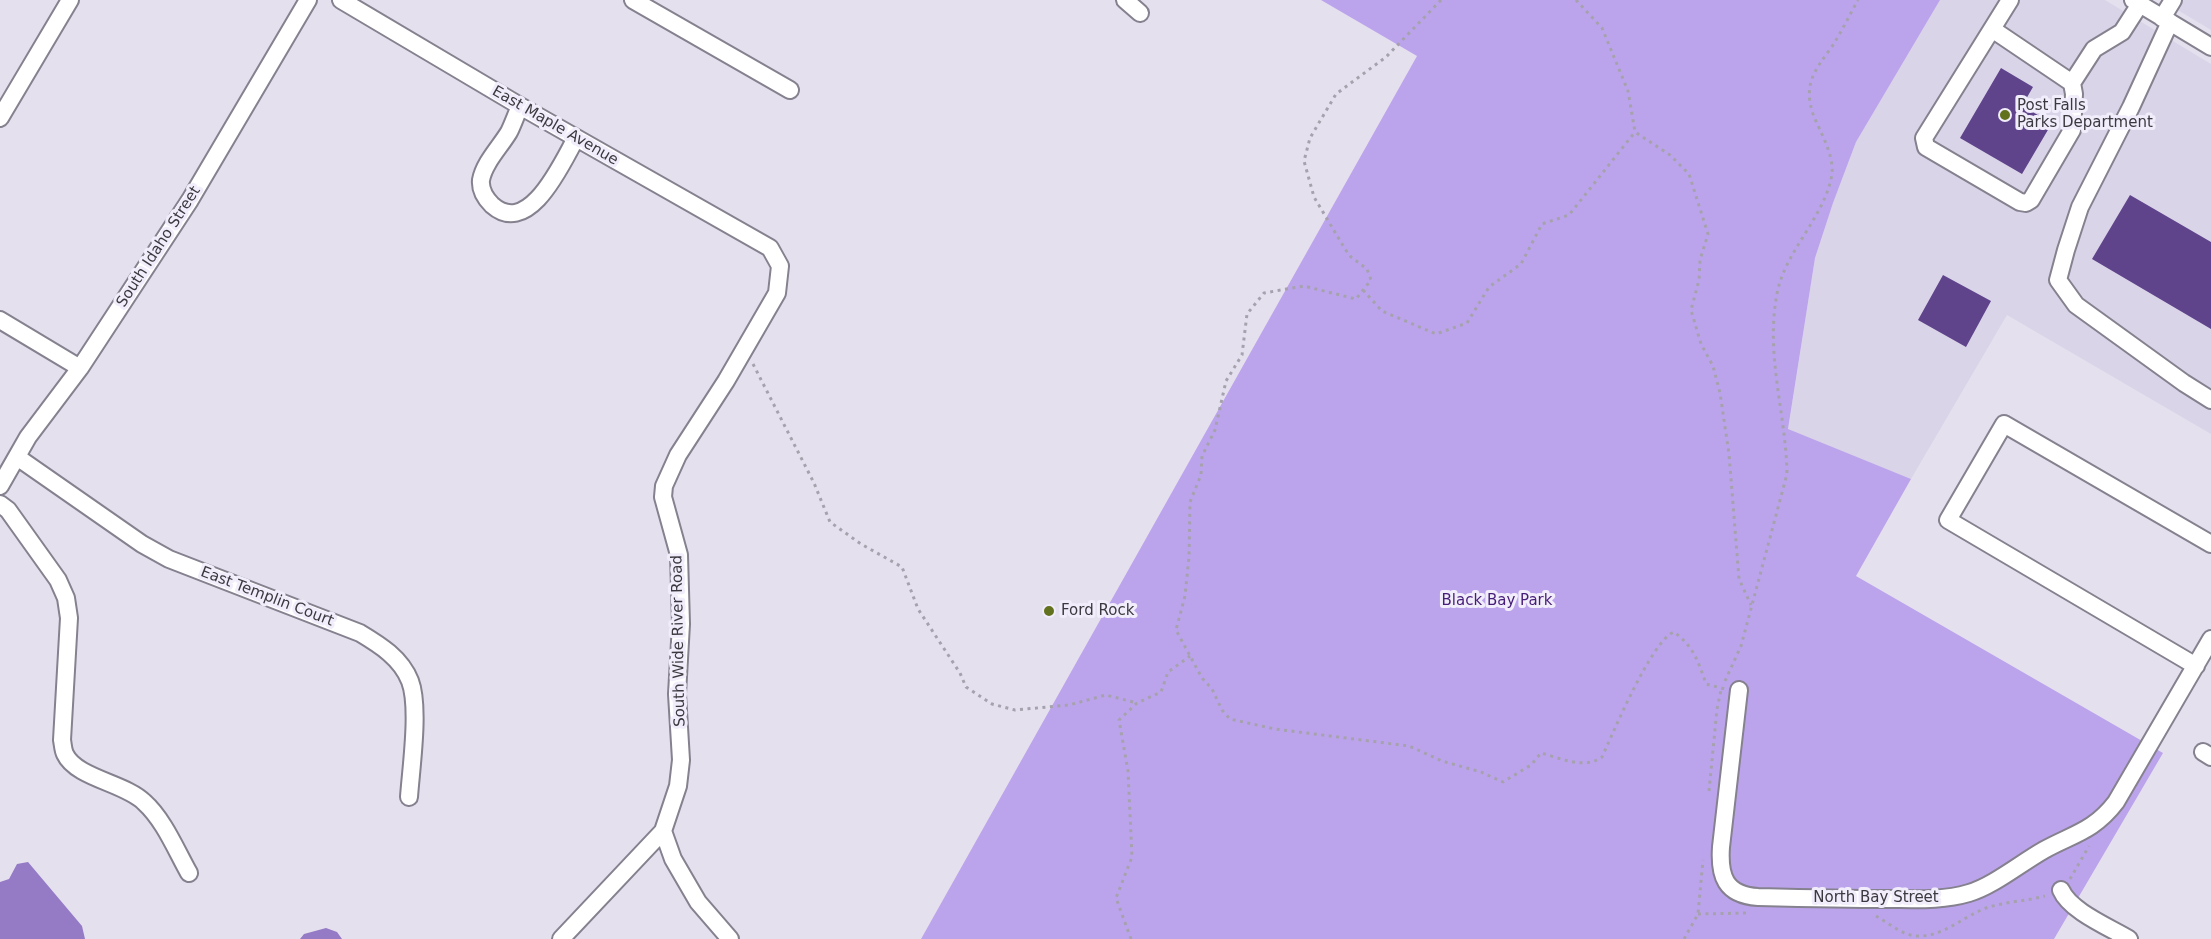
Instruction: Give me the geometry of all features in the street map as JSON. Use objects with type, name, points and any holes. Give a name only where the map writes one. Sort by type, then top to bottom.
[{"type":"street","points":[[0,118],[70,0]]},
{"type":"street","name":"South Idaho Street","points":[[0,486],[28,437],[81,368],[190,200],[308,0]]},
{"type":"street","name":"East Maple Avenue","points":[[341,0],[520,106],[770,248]]},
{"type":"street","points":[[633,0],[790,90]]},
{"type":"street","points":[[1125,0],[1140,13]]},
{"type":"street","points":[[2010,0],[1924,138],[1926,147],[2020,202],[2026,203],[2031,200],[2072,130],[2074,94],[2072,83],[2094,49],[2122,32],[2137,2],[2211,47]]},
{"type":"street","points":[[2173,0],[2131,107],[2080,207],[2058,280],[2076,305],[2211,400]]},
{"type":"street","points":[[1992,29],[2072,83]]},
{"type":"street","points":[[520,106],[480,183],[484,198],[498,210],[514,214],[530,206],[547,188],[576,138]]},
{"type":"street","name":"South Wide River Road","points":[[663,831],[678,786],[681,760],[677,694],[681,624],[680,566],[672,525],[663,497],[664,486],[678,455],[745,349],[777,293],[780,266],[770,248]]},
{"type":"street","points":[[0,320],[81,368]]},
{"type":"street","points":[[2196,666],[1948,520],[2004,424],[2211,544]]},
{"type":"street","name":"East Templin Court","points":[[17,457],[142,544],[169,559],[360,633],[382,646],[400,664],[410,682],[414,709],[409,798]]},
{"type":"street","points":[[0,504],[8,510],[58,579],[66,598],[69,618],[62,740],[65,755],[76,768],[128,791],[144,801],[189,873]]},
{"type":"street","name":"North Bay Street","points":[[1739,690],[1720,867],[1728,884],[1739,893],[1751,897],[1936,898],[1970,893],[1985,887],[2020,863],[2051,846],[2082,833],[2106,814],[2116,802],[2211,639]]},
{"type":"street","points":[[561,939],[663,831],[673,859],[698,902],[730,939]]},
{"type":"street","points":[[2061,890],[2065,899],[2073,906],[2129,939]]},
{"type":"path","points":[[1441,0],[1386,57],[1336,94],[1310,138],[1304,161],[1314,197],[1344,249],[1367,269],[1371,280],[1356,299],[1304,286],[1264,293],[1247,314],[1242,355],[1226,381],[1215,430],[1202,456],[1201,475],[1190,502],[1185,596],[1176,630],[1202,678],[1212,689],[1222,710],[1230,719],[1275,729],[1409,746],[1442,761],[1481,772],[1503,782],[1531,765],[1541,753],[1573,763],[1595,763],[1602,757],[1652,655],[1667,635],[1674,632],[1688,643],[1697,658],[1706,684],[1721,688]]},
{"type":"path","points":[[1576,0],[1602,28],[1628,91],[1635,132],[1671,155],[1689,174],[1708,234],[1700,260],[1699,280],[1690,310],[1701,344],[1713,366],[1720,393],[1729,454],[1739,579],[1752,606]]},
{"type":"path","points":[[1708,800],[1721,688],[1741,646],[1787,474],[1773,345],[1774,314],[1779,287],[1787,265],[1819,207],[1832,173],[1830,155],[1812,111],[1809,89],[1813,73],[1831,48],[1858,0]]},
{"type":"path","points":[[1363,290],[1382,311],[1436,334],[1467,323],[1489,287],[1521,264],[1542,224],[1569,214],[1635,132]]},
{"type":"path","points":[[745,349],[799,452],[830,522],[861,544],[903,567],[918,609],[966,687],[992,704],[1015,710],[1070,705],[1106,695],[1137,704]]},
{"type":"path","points":[[1131,939],[1116,898],[1132,857],[1128,771],[1119,720],[1137,704],[1161,692],[1168,672],[1190,656]]},
{"type":"path","points":[[1684,939],[1698,914],[1703,857]]},
{"type":"shaded area","points":[[1940,0],[2105,0],[2211,64],[2211,434],[2007,315],[1911,479],[1788,430],[1815,258],[1833,203],[1856,142]]},
{"type":"shaded area","points":[[2161,0],[2211,0],[2211,30]]},
{"type":"shaded area","points":[[28,862],[82,926],[85,939],[0,939],[0,882],[9,879],[17,864]]},
{"type":"shaded area","points":[[326,928],[337,932],[342,939],[300,939],[304,934]]},
{"type":"green space","name":"Black Bay Park","points":[[1321,0],[1940,0],[1856,142],[1833,203],[1815,258],[1788,429],[1911,479],[1856,576],[2163,753],[2054,939],[921,939],[1417,56]]},
{"type":"building","name":"Post Falls Parks Department","points":[[2001,68],[2033,87],[2022,106],[2052,123],[2022,174],[1960,138]]},
{"type":"building","points":[[2130,195],[2211,242],[2211,329],[2092,259]]},
{"type":"building","points":[[1943,275],[1991,301],[1966,347],[1918,320]]},
{"type":"place","name":"Post Falls Parks Department","points":[[2005,115]]},
{"type":"place","name":"Ford Rock","points":[[1049,611]]}]
